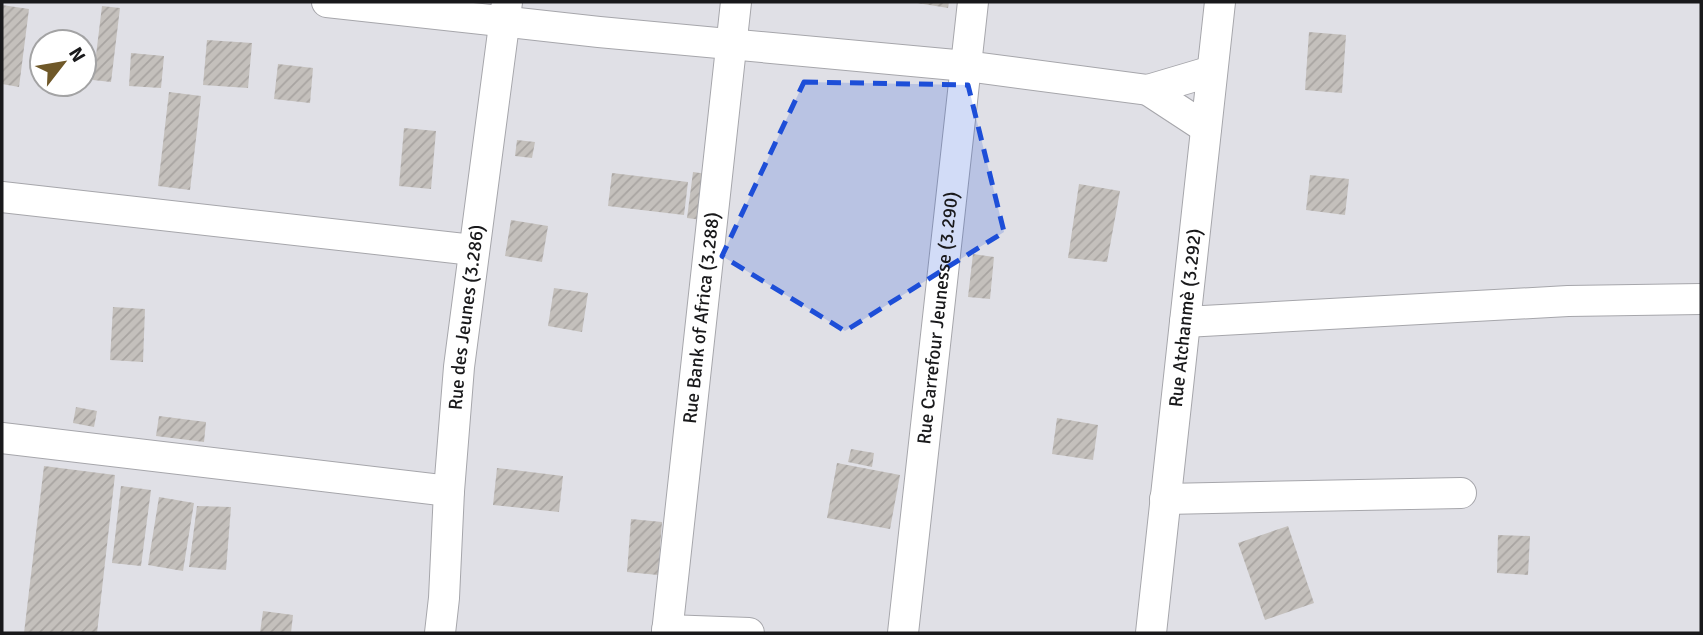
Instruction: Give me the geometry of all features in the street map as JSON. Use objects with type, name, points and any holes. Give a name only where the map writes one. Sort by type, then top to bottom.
[{"type":"street","points":[[327,2],[506,11],[599,32],[966,66],[1149,90],[1212,71]]},
{"type":"street","name":"Rue Bank of Africa (3.288)","points":[[667,631],[736,2]]},
{"type":"street","name":"Rue Carrefour Jeunesse (3.290)","points":[[903,633],[973,2]]},
{"type":"street","name":"Rue Atchanmè (3.292)","points":[[1151,633],[1220,2]]},
{"type":"street","name":"Rue des Jeunes (3.286)","points":[[440,633],[459,367],[506,11]]},
{"type":"street","points":[[1149,90],[1206,128]]},
{"type":"street","points":[[2,197],[473,250]]},
{"type":"street","points":[[1185,322],[1568,301],[1701,299]]},
{"type":"street","points":[[2,438],[449,491]]},
{"type":"street","points":[[1166,499],[1461,493]]},
{"type":"street","points":[[667,631],[750,633]]},
{"type":"highlighted area","points":[[804,82],[968,85],[1004,232],[845,331],[722,256]]},
{"type":"building","points":[[911,2],[949,2],[948,8]]},
{"type":"building","points":[[2,5],[29,9],[19,87],[2,84]]},
{"type":"building","points":[[102,6],[120,8],[111,82],[98,81],[98,39]]},
{"type":"building","points":[[1309,32],[1346,35],[1342,93],[1305,90]]},
{"type":"building","points":[[207,40],[252,43],[248,88],[203,85]]},
{"type":"building","points":[[131,53],[164,56],[161,88],[129,86]]},
{"type":"building","points":[[278,64],[313,68],[310,103],[274,99]]},
{"type":"building","points":[[169,92],[201,96],[190,190],[158,186]]},
{"type":"building","points":[[404,128],[436,131],[431,189],[399,186]]},
{"type":"building","points":[[517,140],[535,142],[532,158],[515,156]]},
{"type":"building","points":[[693,172],[707,174],[702,220],[687,218]]},
{"type":"building","points":[[612,173],[688,182],[684,215],[608,206]]},
{"type":"building","points":[[1310,175],[1349,179],[1345,215],[1306,210]]},
{"type":"building","points":[[1079,184],[1120,191],[1107,262],[1068,258]]},
{"type":"building","points":[[511,220],[548,226],[542,262],[505,256]]},
{"type":"building","points":[[973,254],[994,257],[990,299],[968,297]]},
{"type":"building","points":[[554,288],[588,293],[582,332],[548,326]]},
{"type":"building","points":[[113,307],[145,309],[143,362],[110,360]]},
{"type":"building","points":[[76,407],[97,411],[94,427],[73,423]]},
{"type":"building","points":[[159,416],[206,422],[204,442],[156,436]]},
{"type":"building","points":[[1057,418],[1098,425],[1093,460],[1052,454]]},
{"type":"building","points":[[851,449],[874,453],[872,467],[848,462]]},
{"type":"building","points":[[837,463],[900,475],[890,529],[827,518]]},
{"type":"building","points":[[44,466],[115,475],[97,633],[24,633]]},
{"type":"building","points":[[497,468],[563,476],[559,512],[493,505]]},
{"type":"building","points":[[121,486],[151,490],[141,566],[112,563]]},
{"type":"building","points":[[159,497],[194,503],[183,571],[148,565]]},
{"type":"building","points":[[197,506],[231,507],[226,570],[189,567]]},
{"type":"building","points":[[631,519],[662,522],[658,575],[627,572]]},
{"type":"building","points":[[1288,526],[1314,603],[1265,620],[1238,543]]},
{"type":"building","points":[[1498,535],[1530,536],[1528,575],[1497,573]]},
{"type":"building","points":[[263,611],[293,615],[291,633],[260,633]]}]
